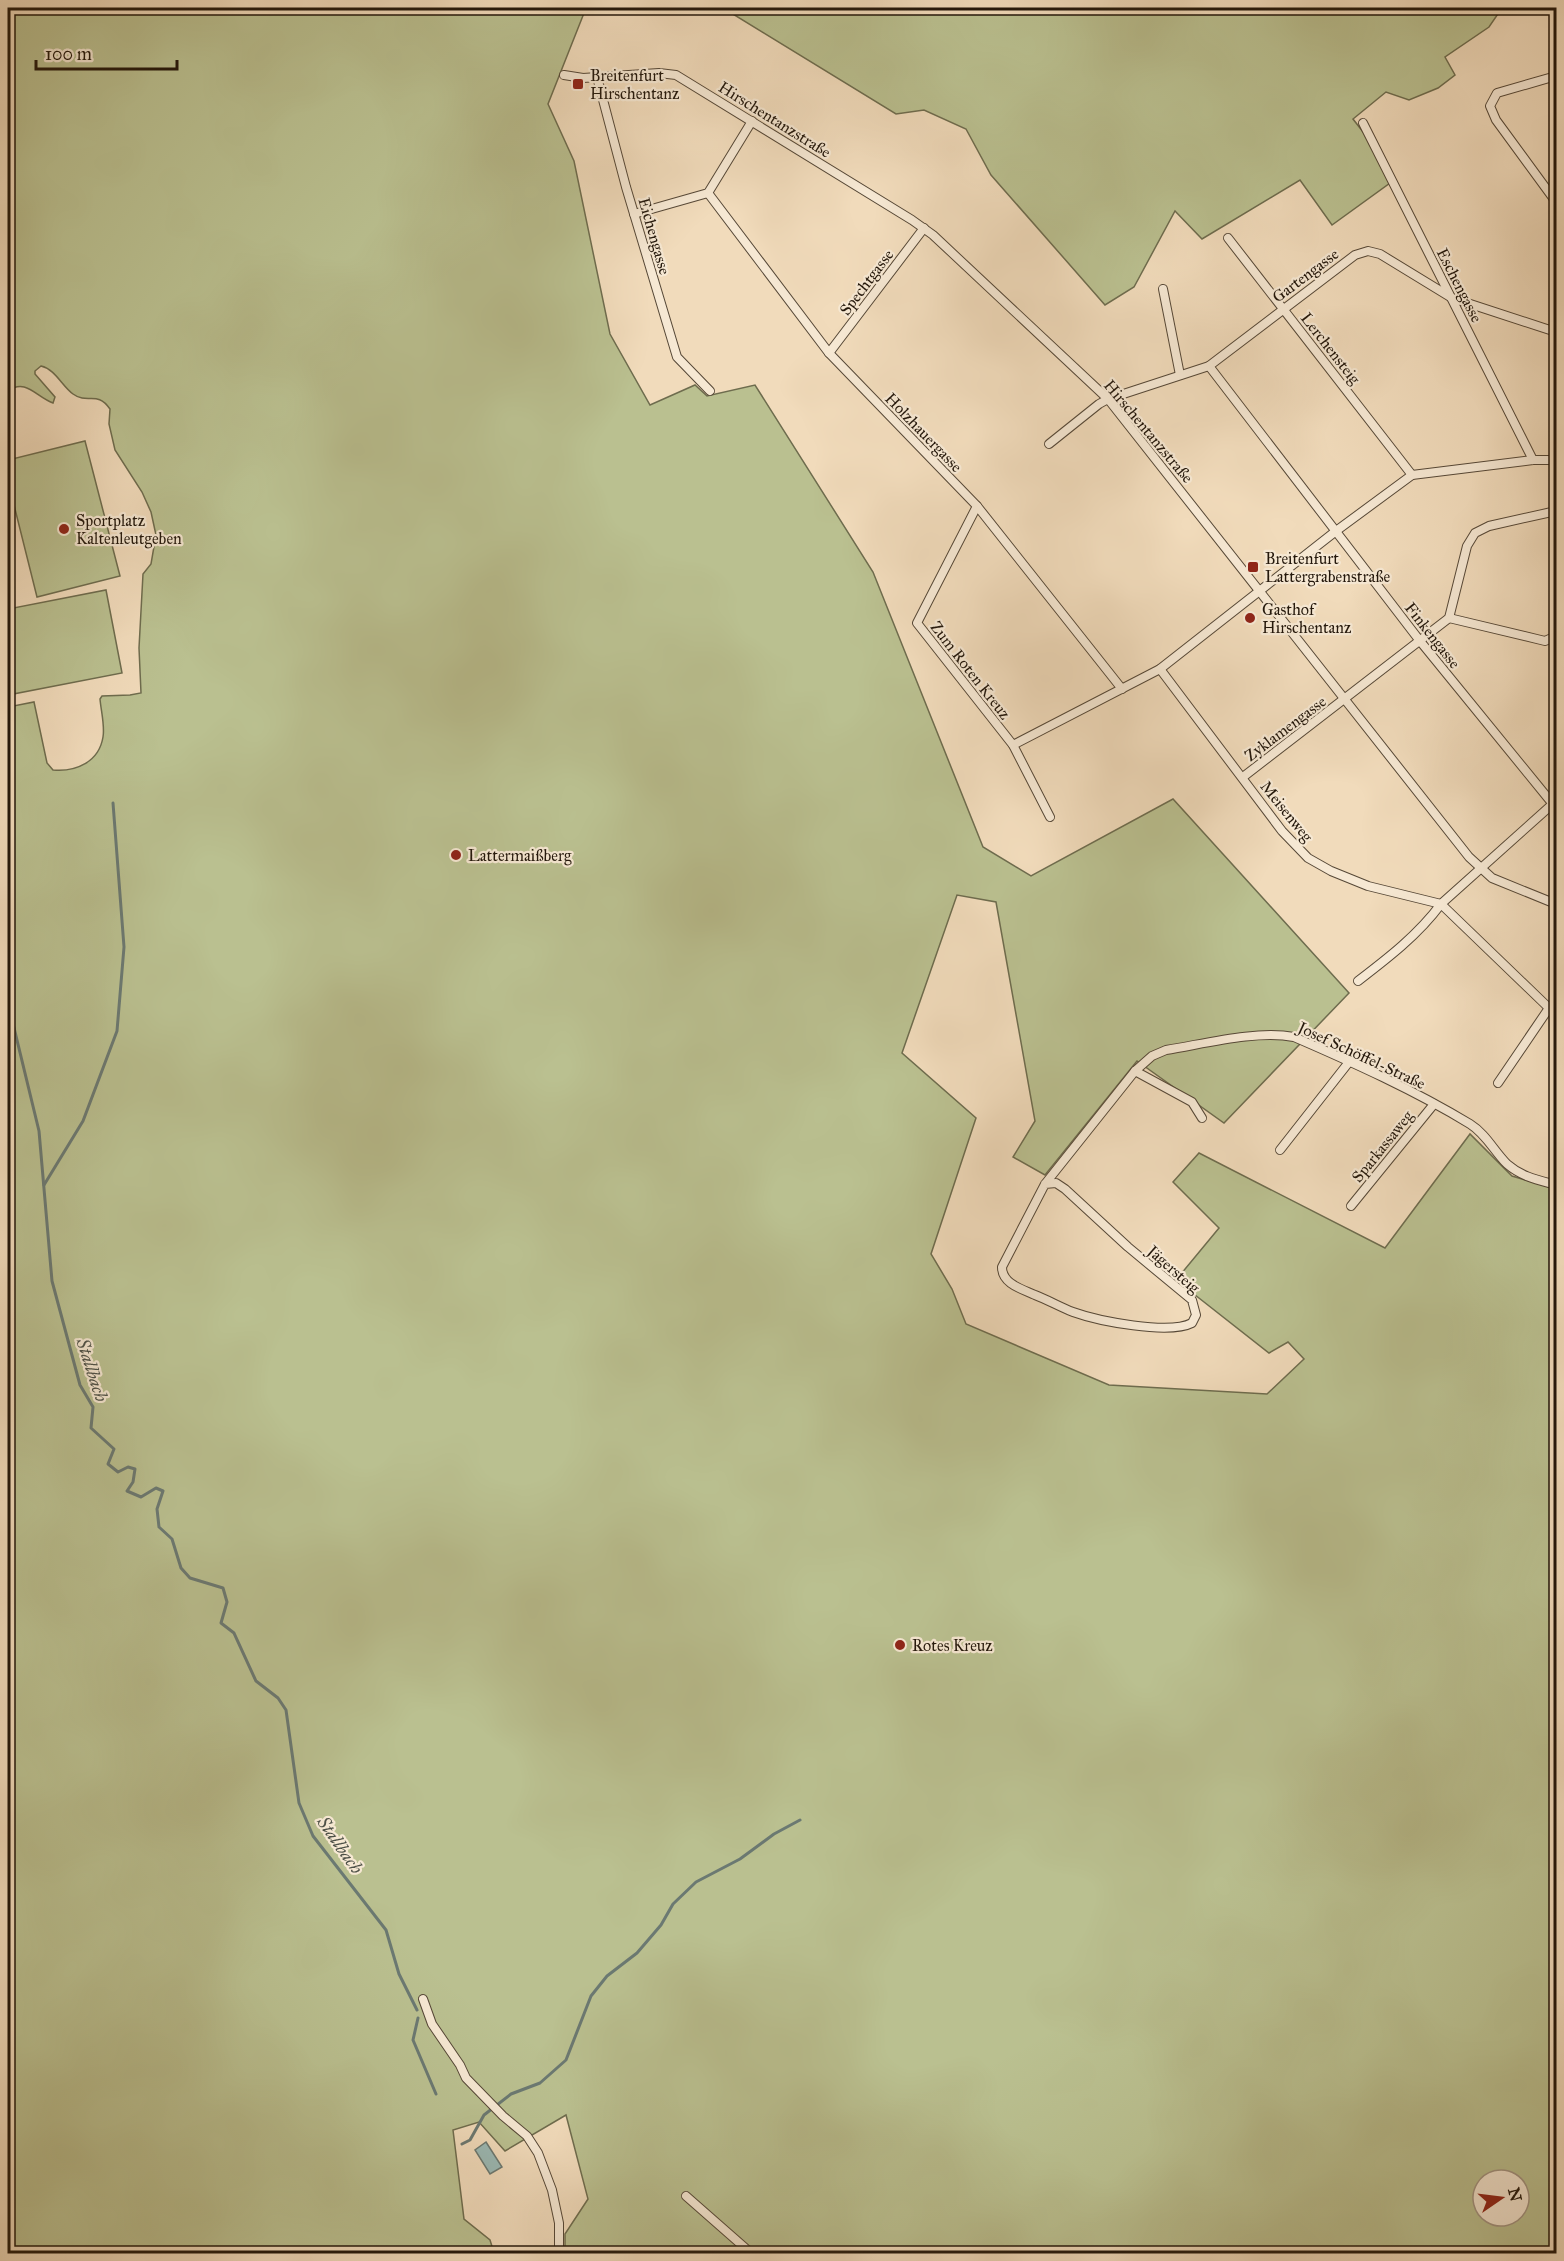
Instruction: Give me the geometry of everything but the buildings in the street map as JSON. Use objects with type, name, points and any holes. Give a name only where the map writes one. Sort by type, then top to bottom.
[{"type":"street","name":"Hirschentanzstraße","points":[[564,75],[577,78],[659,73],[676,75],[924,228],[1108,399],[1469,857],[1492,878],[1557,904]]},
{"type":"street","points":[[1557,76],[1497,93],[1490,106],[1496,120],[1557,202]]},
{"type":"street","name":"Eichengasse","points":[[597,77],[634,214],[677,357],[710,391]]},
{"type":"street","points":[[634,214],[708,193],[752,121]]},
{"type":"street","name":"Eschengasse","points":[[1363,123],[1533,460]]},
{"type":"street","name":"Holzhauergasse","points":[[708,193],[830,352],[977,506],[1122,689]]},
{"type":"street","name":"Spechtgasse","points":[[830,352],[924,228]]},
{"type":"street","name":"Lerchensteig","points":[[1228,238],[1412,475]]},
{"type":"street","name":"Gartengasse","points":[[1108,399],[1209,366],[1355,255],[1368,251],[1380,254],[1452,298],[1557,332]]},
{"type":"street","points":[[1163,289],[1180,375]]},
{"type":"street","name":"Finkengasse","points":[[1209,366],[1420,641],[1555,802]]},
{"type":"street","points":[[1049,444],[1108,399]]},
{"type":"street","points":[[1013,745],[1160,669],[1336,531],[1412,475],[1533,460],[1557,460]]},
{"type":"street","name":"Zum Roten Kreuz","points":[[977,506],[917,623],[1013,745],[1050,817]]},
{"type":"street","points":[[1557,511],[1489,526],[1475,533],[1467,546],[1449,618],[1545,641],[1557,636]]},
{"type":"street","name":"Zyklamengasse","points":[[1243,777],[1449,618]]},
{"type":"street","name":"Meisenweg","points":[[1160,669],[1282,831],[1316,864],[1368,886],[1441,904]]},
{"type":"street","points":[[1358,981],[1394,954],[1480,867],[1555,802]]},
{"type":"street","points":[[1441,904],[1553,1010],[1498,1083]]},
{"type":"street","name":"Josef Schöffel-Straße","points":[[1002,1270],[1045,1184],[1135,1071],[1162,1050],[1264,1035],[1294,1037],[1434,1104],[1473,1126],[1506,1163],[1523,1176],[1557,1185]]},
{"type":"street","points":[[1280,1150],[1349,1062]]},
{"type":"street","points":[[1135,1071],[1192,1102],[1202,1118]]},
{"type":"street","name":"Sparkassaweg","points":[[1351,1206],[1434,1104]]},
{"type":"street","name":"Jägersteig","points":[[1002,1270],[1005,1277],[1013,1284],[1075,1313],[1153,1328],[1182,1327],[1195,1320],[1196,1310],[1189,1296],[1128,1248],[1065,1189],[1056,1183],[1045,1184]]},
{"type":"street","points":[[423,1999],[432,2024],[460,2065],[466,2078],[503,2116],[527,2136],[538,2153],[549,2181],[556,2212],[559,2253]]},
{"type":"street","points":[[686,2196],[752,2253]]},
{"type":"green space","points":[[8,8],[586,8],[548,104],[574,161],[610,334],[650,405],[695,385],[707,396],[755,385],[873,572],[983,847],[1031,876],[1173,799],[1349,993],[1224,1123],[1137,1061],[1045,1175],[1013,1157],[1035,1121],[996,902],[957,895],[902,1053],[976,1118],[931,1254],[952,1289],[966,1324],[1109,1385],[1267,1394],[1304,1359],[1288,1342],[1269,1353],[1176,1280],[1219,1228],[1173,1182],[1199,1153],[1385,1248],[1470,1134],[1512,1176],[1556,1189],[1556,2253],[565,2253],[565,2234],[588,2199],[566,2115],[505,2151],[479,2122],[453,2130],[464,2219],[490,2240],[494,2253],[8,2253],[8,707],[34,702],[47,763],[53,770],[78,767],[97,753],[101,746],[103,733],[100,699],[102,696],[141,693],[139,648],[143,574],[151,564],[156,535],[151,512],[142,492],[115,450],[109,424],[110,409],[105,403],[97,399],[78,397],[69,391],[54,374],[41,366],[35,374],[55,397],[53,403],[26,388],[14,388],[8,391]]},
{"type":"green space","points":[[723,8],[1502,8],[1489,27],[1445,57],[1455,75],[1438,88],[1409,100],[1386,92],[1353,119],[1367,137],[1390,183],[1332,225],[1300,180],[1202,239],[1175,211],[1134,287],[1105,305],[991,175],[966,129],[924,110],[896,114]]},
{"type":"green space","name":"Sportplatz Kaltenleutgeben","points":[[85,441],[120,576],[37,597],[8,481],[8,460]]},
{"type":"green space","points":[[106,590],[122,673],[8,695],[8,609]]},
{"type":"water","points":[[486,2142],[502,2167],[490,2174],[475,2150]]},
{"type":"waterway","points":[[44,1185],[83,1121],[117,1031],[124,947],[113,803]]},
{"type":"waterway","name":"Stallbach","points":[[8,1003],[39,1131],[52,1281],[80,1385],[93,1407],[91,1428],[114,1449],[108,1464],[118,1472],[128,1467],[135,1469],[133,1482],[127,1491],[141,1497],[156,1488],[163,1491],[157,1509],[159,1527],[172,1539],[181,1568],[190,1578],[223,1588],[227,1602],[221,1623],[234,1633],[256,1681],[278,1698],[286,1710],[299,1803],[313,1836],[386,1930],[399,1974],[417,2010]]},
{"type":"waterway","points":[[462,2144],[470,2140],[484,2115],[511,2094],[540,2083],[566,2060],[591,1996],[607,1976],[637,1953],[661,1925],[673,1904],[696,1882],[740,1859],[774,1834],[800,1820]]},
{"type":"waterway","name":"Stallbach","points":[[418,2018],[413,2040],[436,2094]]},
{"type":"place","name":"Breitenfurt Hirschentanz","points":[[578,84]]},
{"type":"place","name":"Sportplatz Kaltenleutgeben","points":[[64,529]]},
{"type":"place","name":"Breitenfurt Lattergrabenstraße","points":[[1253,567]]},
{"type":"place","name":"Gasthof Hirschentanz","points":[[1250,618]]},
{"type":"place","name":"Lattermaißberg","points":[[456,855]]},
{"type":"place","name":"Rotes Kreuz","points":[[900,1645]]}]
